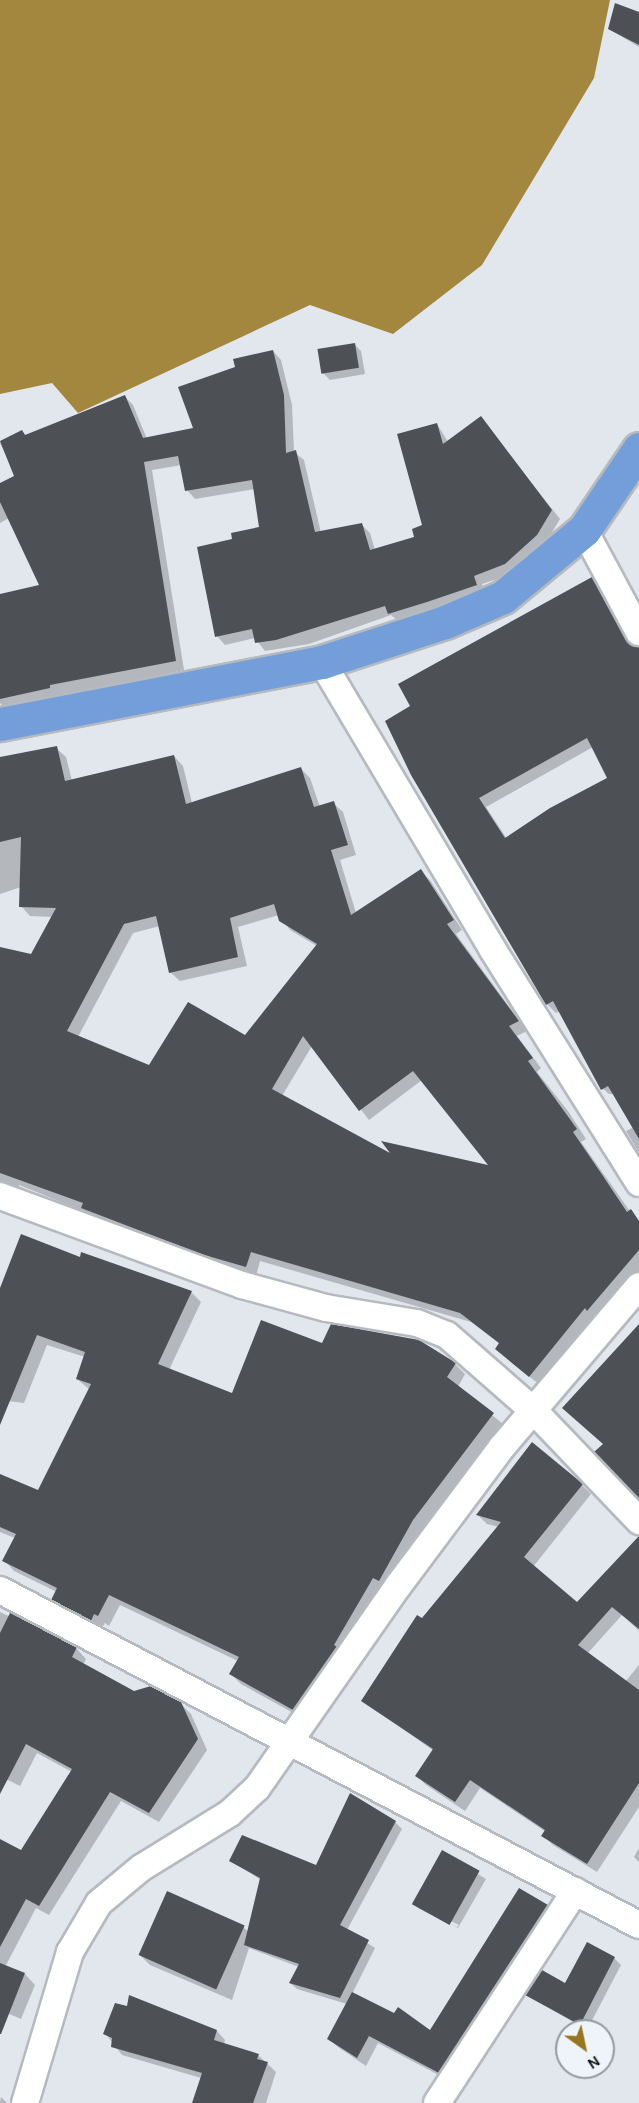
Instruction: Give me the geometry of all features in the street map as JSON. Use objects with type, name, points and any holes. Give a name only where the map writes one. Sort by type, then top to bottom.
[{"type":"highway","points":[[0,724],[322,662],[425,630],[503,597],[584,530],[639,449]]},
{"type":"street","points":[[584,530],[639,630]]},
{"type":"street","points":[[322,662],[493,950],[639,1183]]},
{"type":"street","points":[[0,1196],[242,1285],[326,1308],[417,1323],[447,1335],[474,1355],[535,1412],[639,1521]]},
{"type":"street","points":[[25,2103],[70,1952],[99,1903],[141,1868],[230,1813],[257,1788],[293,1741],[398,1586],[502,1447],[535,1412],[639,1286]]},
{"type":"street","points":[[0,1590],[293,1741],[639,1925]]},
{"type":"street","points":[[437,2103],[575,1891]]},
{"type":"shaded area","points":[[0,0],[610,0],[594,78],[482,265],[393,334],[310,305],[78,413],[52,383],[0,394]]},
{"type":"building","points":[[615,3],[639,12],[639,45],[608,29]]},
{"type":"building","points":[[355,343],[359,368],[321,374],[317,349]]},
{"type":"building","points":[[273,350],[284,395],[286,453],[296,450],[315,532],[362,523],[370,550],[414,537],[412,529],[422,525],[397,434],[437,423],[443,444],[481,416],[552,510],[537,535],[505,564],[474,576],[477,585],[427,602],[388,614],[385,606],[276,640],[255,643],[252,629],[215,637],[197,547],[232,539],[231,533],[259,527],[252,480],[185,491],[178,456],[144,462],[176,661],[50,685],[50,688],[0,699],[0,594],[39,585],[0,502],[0,483],[14,476],[0,441],[22,430],[25,435],[125,395],[143,438],[193,428],[178,387],[235,367],[233,359]]},
{"type":"building","points":[[592,577],[626,639],[639,647],[639,1139],[608,1086],[601,1090],[553,1001],[546,1005],[411,775],[385,721],[410,706],[398,684]],"holes":[[[587,738],[607,778],[550,808],[505,838],[479,798]]]},
{"type":"building","points":[[57,746],[65,781],[174,755],[186,804],[301,767],[314,807],[334,801],[348,845],[331,850],[351,915],[421,869],[454,920],[447,924],[519,1021],[509,1026],[533,1058],[528,1061],[577,1129],[573,1132],[627,1212],[631,1209],[639,1221],[639,1250],[587,1311],[585,1308],[529,1377],[495,1349],[499,1343],[460,1313],[251,1252],[246,1267],[201,1254],[81,1208],[83,1203],[0,1173],[0,947],[31,954],[56,908],[19,907],[21,837],[0,842],[0,757]],"holes":[[[274,904],[279,921],[317,944],[245,1035],[188,1002],[149,1065],[67,1031],[124,924],[156,916],[169,973],[238,957],[230,918]],[[303,1036],[359,1111],[413,1071],[488,1165],[381,1141],[390,1153],[272,1089]]]},
{"type":"building","points":[[21,1234],[80,1257],[81,1252],[192,1291],[158,1364],[232,1393],[261,1320],[322,1343],[331,1324],[419,1340],[456,1363],[447,1377],[494,1413],[413,1520],[379,1581],[373,1578],[334,1645],[337,1647],[293,1710],[229,1674],[239,1657],[109,1595],[98,1616],[94,1614],[91,1621],[51,1600],[57,1588],[2,1561],[16,1534],[0,1527],[0,1474],[38,1490],[91,1384],[76,1379],[85,1352],[37,1335],[0,1425],[0,1288]]},
{"type":"building","points":[[639,1324],[639,1499],[594,1452],[603,1444],[562,1408]]},
{"type":"building","points":[[532,1442],[583,1484],[524,1557],[577,1602],[639,1536],[639,1629],[612,1607],[578,1645],[639,1690],[639,1783],[587,1864],[541,1836],[545,1830],[470,1780],[455,1802],[415,1776],[433,1749],[361,1701],[417,1615],[422,1618],[501,1522],[476,1515]]},
{"type":"building","points":[[10,1613],[77,1647],[72,1657],[134,1691],[151,1686],[181,1702],[198,1739],[149,1813],[110,1792],[39,1906],[26,1899],[0,1947],[0,1839],[21,1850],[72,1769],[26,1744],[0,1794],[0,1633]]},
{"type":"building","points":[[350,1793],[396,1821],[340,1925],[369,1940],[340,1998],[289,1983],[299,1964],[244,1945],[260,1878],[229,1861],[242,1835],[316,1865]]},
{"type":"building","points":[[442,1850],[480,1871],[450,1925],[412,1904]]},
{"type":"building","points":[[519,1888],[548,1905],[439,2073],[369,2036],[357,2058],[327,2039],[352,1992],[394,2013],[398,2007],[430,2030]]},
{"type":"building","points":[[167,1891],[245,1926],[216,1990],[139,1955]]},
{"type":"building","points":[[587,1942],[615,1957],[583,2019],[569,2019],[525,1995],[542,1970],[565,1983]]},
{"type":"building","points":[[0,1963],[25,1973],[1,2034],[0,2034]]},
{"type":"building","points":[[129,1995],[217,2030],[214,2040],[259,2054],[257,2059],[268,2062],[253,2103],[192,2103],[202,2073],[111,2047],[112,2038],[103,2034],[115,2003],[127,2006]]}]
